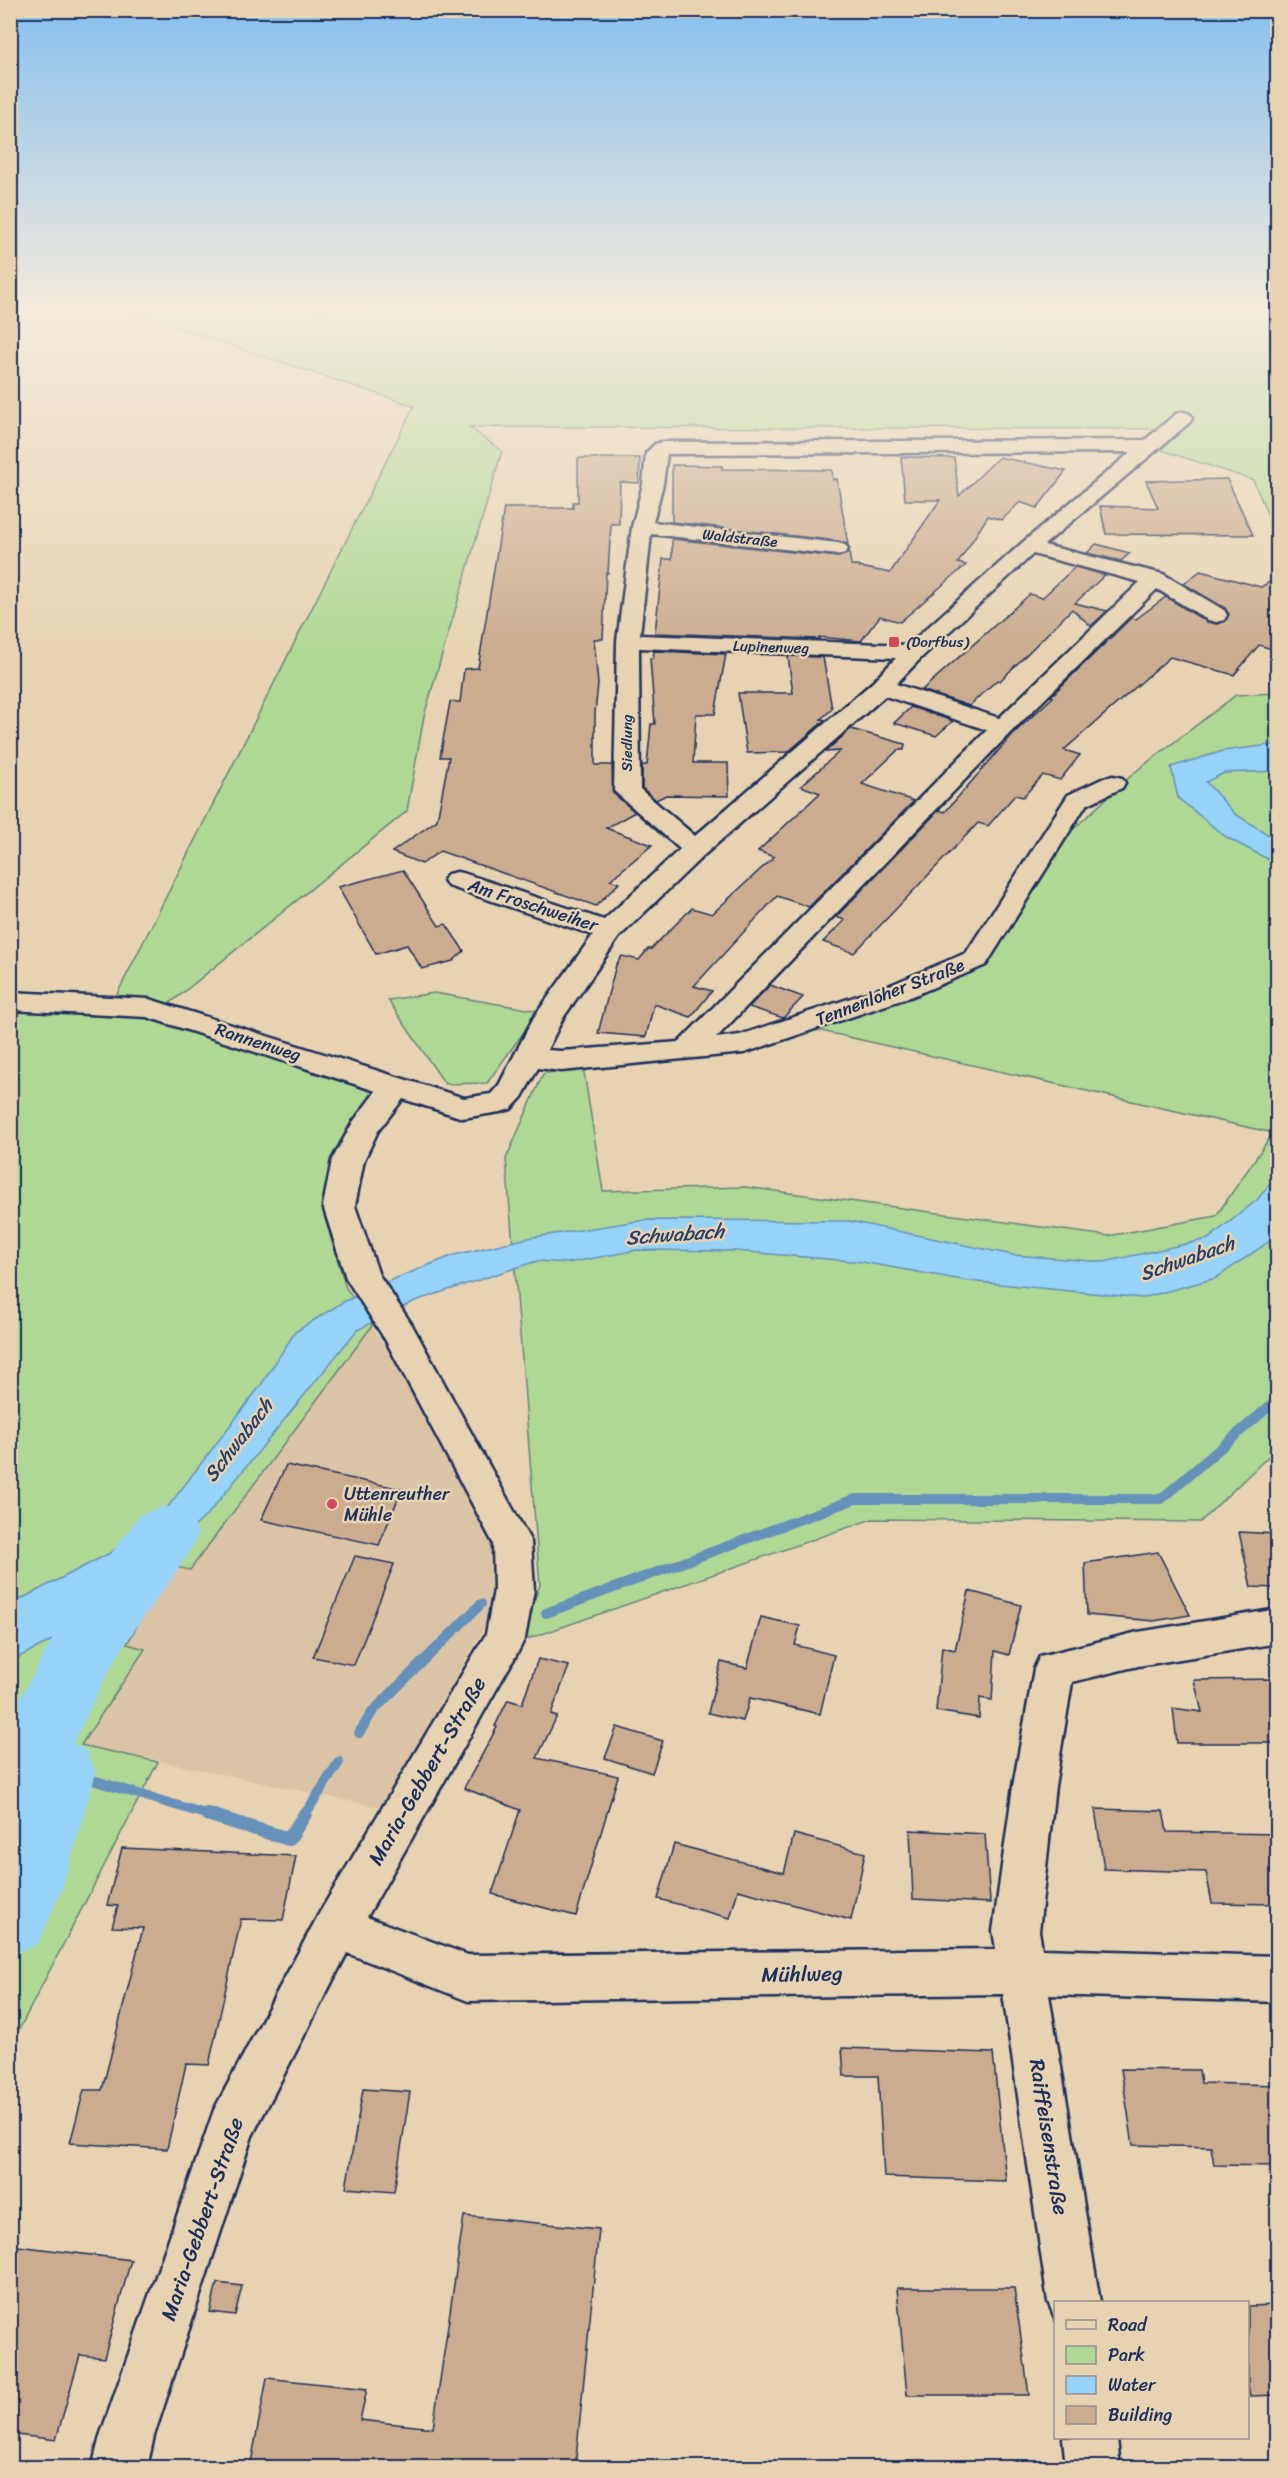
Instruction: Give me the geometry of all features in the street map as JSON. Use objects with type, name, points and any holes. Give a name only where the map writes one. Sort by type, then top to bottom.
[{"type":"street","points":[[528,1057],[549,1017],[609,931],[695,849],[881,687],[914,652],[1029,547],[1173,426]]},
{"type":"street","points":[[628,641],[642,527],[653,484],[657,453],[663,447],[1148,446]]},
{"type":"street","name":"Waldstraße","points":[[642,527],[838,549]]},
{"type":"street","points":[[1029,547],[1155,579],[1216,615]]},
{"type":"street","points":[[687,1051],[1003,727],[1155,579]]},
{"type":"street","name":"Lupinenweg","points":[[628,641],[914,652]]},
{"type":"street","name":"Siedlung","points":[[628,641],[627,791],[695,849]]},
{"type":"street","points":[[881,687],[1003,727]]},
{"type":"street","name":"Tennenloher Straße","points":[[528,1057],[561,1060],[687,1051],[744,1044],[903,990],[976,959],[1077,800],[1113,783]]},
{"type":"street","name":"Am Froschweiher","points":[[457,880],[609,931]]},
{"type":"street","name":"Rannenweg","points":[[10,1001],[149,1008],[463,1108],[500,1102],[511,1090],[528,1057]]},
{"type":"street","name":"Maria-Gebbert-Straße","points":[[119,2468],[131,2425],[231,2127],[336,1927],[505,1638],[514,1590],[512,1542],[400,1334],[363,1278],[339,1206],[348,1161],[364,1129],[383,1101],[397,1087]]},
{"type":"street","name":"Raiffeisenstraße","points":[[1074,2301],[1016,1931],[1034,1786],[1054,1669],[1138,1649],[1278,1626]]},
{"type":"street","name":"Mühlweg","points":[[336,1927],[468,1978],[1023,1971],[1278,1979]]},
{"type":"street","points":[[1090,2439],[1093,2468]]},
{"type":"shaded area","points":[[372,1326],[465,1480],[493,1540],[497,1572],[490,1617],[384,1808],[81,1745],[145,1649],[127,1644],[171,1566],[190,1570]]},
{"type":"green space","points":[[404,426],[1277,426],[1277,536],[1253,480],[1152,447],[1170,429],[469,427],[502,451],[424,716],[407,811],[158,1013],[375,1086],[323,1212],[346,1288],[372,1326],[190,1570],[171,1566],[127,1644],[145,1649],[81,1745],[158,1762],[11,2045],[11,1004],[112,1004]]},
{"type":"green space","points":[[1277,693],[1277,1448],[1200,1522],[872,1519],[519,1642],[540,1585],[506,1159],[543,1074],[583,1066],[603,1191],[745,1187],[1108,1236],[1216,1216],[1273,1133],[817,1030],[986,961],[1064,838],[1135,772],[1236,695]]},
{"type":"green space","points":[[434,993],[539,1011],[487,1083],[445,1084],[388,1000]]},
{"type":"water","points":[[1277,744],[1277,771],[1224,773],[1206,782],[1235,814],[1277,840],[1277,864],[1226,837],[1178,798],[1171,767],[1223,751]]},
{"type":"water","points":[[1277,1175],[1277,1236],[1216,1278],[1142,1298],[968,1281],[862,1262],[736,1251],[637,1250],[568,1263],[537,1261],[415,1301],[357,1330],[208,1514],[142,1576],[78,1627],[11,1661],[11,1604],[108,1554],[161,1516],[261,1385],[295,1332],[343,1302],[454,1255],[528,1238],[645,1220],[849,1221],[1013,1255],[1104,1262],[1208,1239],[1257,1200]]},
{"type":"building","points":[[901,457],[954,458],[959,496],[999,457],[1066,471],[1037,508],[1020,502],[1002,520],[988,516],[958,563],[966,565],[900,622],[880,616],[861,641],[819,637],[819,639],[655,633],[663,559],[672,559],[672,539],[838,557],[849,552],[851,565],[890,573],[940,500],[905,500]]},
{"type":"building","points":[[578,458],[640,458],[639,483],[620,482],[619,524],[611,524],[603,639],[594,639],[598,684],[595,713],[595,765],[612,765],[613,793],[635,812],[606,828],[652,845],[610,880],[619,883],[596,906],[440,851],[422,864],[392,852],[437,820],[449,757],[440,757],[450,702],[460,702],[464,669],[478,668],[504,508],[573,508],[573,502],[578,502]]},
{"type":"building","points":[[672,465],[722,466],[722,469],[832,470],[833,480],[837,479],[848,545],[838,541],[672,522]]},
{"type":"building","points":[[1227,479],[1253,535],[1106,534],[1100,506],[1158,508],[1146,481]]},
{"type":"building","points":[[1096,544],[1130,553],[1121,561],[1087,553]]},
{"type":"building","points":[[1075,567],[1105,575],[1075,603],[1107,611],[1091,626],[1072,609],[1000,681],[997,680],[969,706],[922,690],[1030,594],[1042,598]]},
{"type":"building","points":[[1200,571],[1261,587],[1278,577],[1278,651],[1259,645],[1234,675],[1170,657],[1064,750],[1080,755],[1060,780],[1043,775],[1023,797],[1015,795],[988,826],[978,823],[854,953],[823,942],[845,920],[836,917],[939,810],[945,812],[1013,734],[1131,618],[1136,619],[1166,597],[1207,622],[1217,624],[1226,621],[1229,614],[1225,608],[1184,584]]},
{"type":"building","points":[[654,651],[726,654],[715,714],[696,714],[693,763],[728,763],[729,796],[666,795],[656,800],[642,788],[642,765],[647,765],[651,724],[655,724],[650,658],[653,658]]},
{"type":"building","points":[[788,656],[823,657],[832,709],[821,719],[825,720],[788,752],[747,753],[738,693],[793,693]]},
{"type":"building","points":[[911,707],[953,721],[936,736],[894,723]]},
{"type":"building","points":[[851,729],[905,744],[904,750],[898,750],[862,784],[914,801],[809,907],[777,896],[694,986],[712,991],[691,1017],[654,1004],[646,1037],[598,1033],[616,965],[622,956],[639,960],[692,908],[712,914],[774,857],[758,851],[820,793],[801,786],[840,751],[825,752]]},
{"type":"building","points":[[403,870],[439,926],[446,924],[464,951],[453,961],[422,969],[407,945],[376,954],[338,887]]},
{"type":"building","points":[[770,985],[803,997],[783,1018],[749,1007]]},
{"type":"building","name":"Uttenreuther Mühle","points":[[286,1465],[402,1489],[379,1545],[261,1520]]},
{"type":"building","points":[[1239,1532],[1278,1534],[1278,1588],[1251,1587]]},
{"type":"building","points":[[1158,1552],[1190,1615],[1154,1621],[1087,1615],[1085,1563]]},
{"type":"building","points":[[355,1556],[394,1564],[354,1665],[313,1657]]},
{"type":"building","points":[[969,1591],[1021,1605],[1009,1655],[995,1651],[992,1700],[980,1698],[979,1718],[936,1711],[942,1647],[955,1650]]},
{"type":"building","points":[[761,1617],[800,1626],[795,1645],[834,1655],[820,1714],[750,1698],[743,1721],[708,1713],[721,1662],[747,1668]]},
{"type":"building","points":[[538,1659],[569,1666],[551,1714],[557,1716],[537,1758],[618,1776],[576,1916],[492,1894],[520,1810],[464,1788],[497,1727],[495,1726],[508,1700],[522,1704]]},
{"type":"building","points":[[1278,1679],[1278,1743],[1177,1743],[1173,1708],[1202,1712],[1194,1680]]},
{"type":"building","points":[[617,1727],[663,1741],[652,1773],[605,1758]]},
{"type":"building","points":[[1095,1809],[1163,1811],[1167,1832],[1278,1834],[1278,1904],[1212,1903],[1206,1872],[1104,1869]]},
{"type":"building","points":[[910,1830],[985,1834],[990,1903],[913,1899]]},
{"type":"building","points":[[794,1834],[865,1853],[851,1920],[738,1890],[730,1918],[658,1899],[674,1844],[784,1873]]},
{"type":"building","points":[[122,1848],[296,1856],[283,1920],[241,1919],[209,2065],[186,2064],[167,2149],[70,2143],[84,2090],[102,2090],[143,1928],[112,1927],[118,1906],[107,1905]]},
{"type":"building","points":[[842,2048],[993,2053],[1006,2181],[884,2177],[878,2076],[844,2076]]},
{"type":"building","points":[[1121,2069],[1199,2070],[1201,2083],[1278,2085],[1278,2166],[1214,2165],[1211,2147],[1133,2145]]},
{"type":"building","points":[[363,2089],[410,2092],[394,2192],[346,2188]]},
{"type":"building","points":[[464,2216],[599,2229],[575,2468],[250,2468],[267,2378],[367,2389],[360,2420],[433,2428]]},
{"type":"building","points":[[10,2245],[131,2260],[104,2358],[80,2355],[56,2440],[10,2434]]},
{"type":"building","points":[[217,2283],[242,2286],[235,2315],[210,2312]]},
{"type":"building","points":[[897,2288],[1014,2288],[1029,2395],[907,2395]]},
{"type":"building","points":[[1278,2305],[1278,2395],[1250,2396],[1249,2306]]},
{"type":"waterway","points":[[546,1613],[855,1499],[1161,1499],[1278,1399]]},
{"type":"waterway","name":"Schwabach","points":[[10,1917],[23,1889],[58,1773],[24,1766],[84,1649],[106,1614],[165,1534]]},
{"type":"waterway","points":[[359,1733],[373,1711],[481,1604]]},
{"type":"waterway","points":[[304,1816],[339,1762]]},
{"type":"waterway","points":[[58,1773],[79,1776],[212,1816]]},
{"type":"waterway","points":[[207,1814],[289,1839],[305,1814]]},
{"type":"place","name":"(Dorfbus)","points":[[894,642]]},
{"type":"place","name":"Uttenreuther Mühle","points":[[332,1504]]}]
